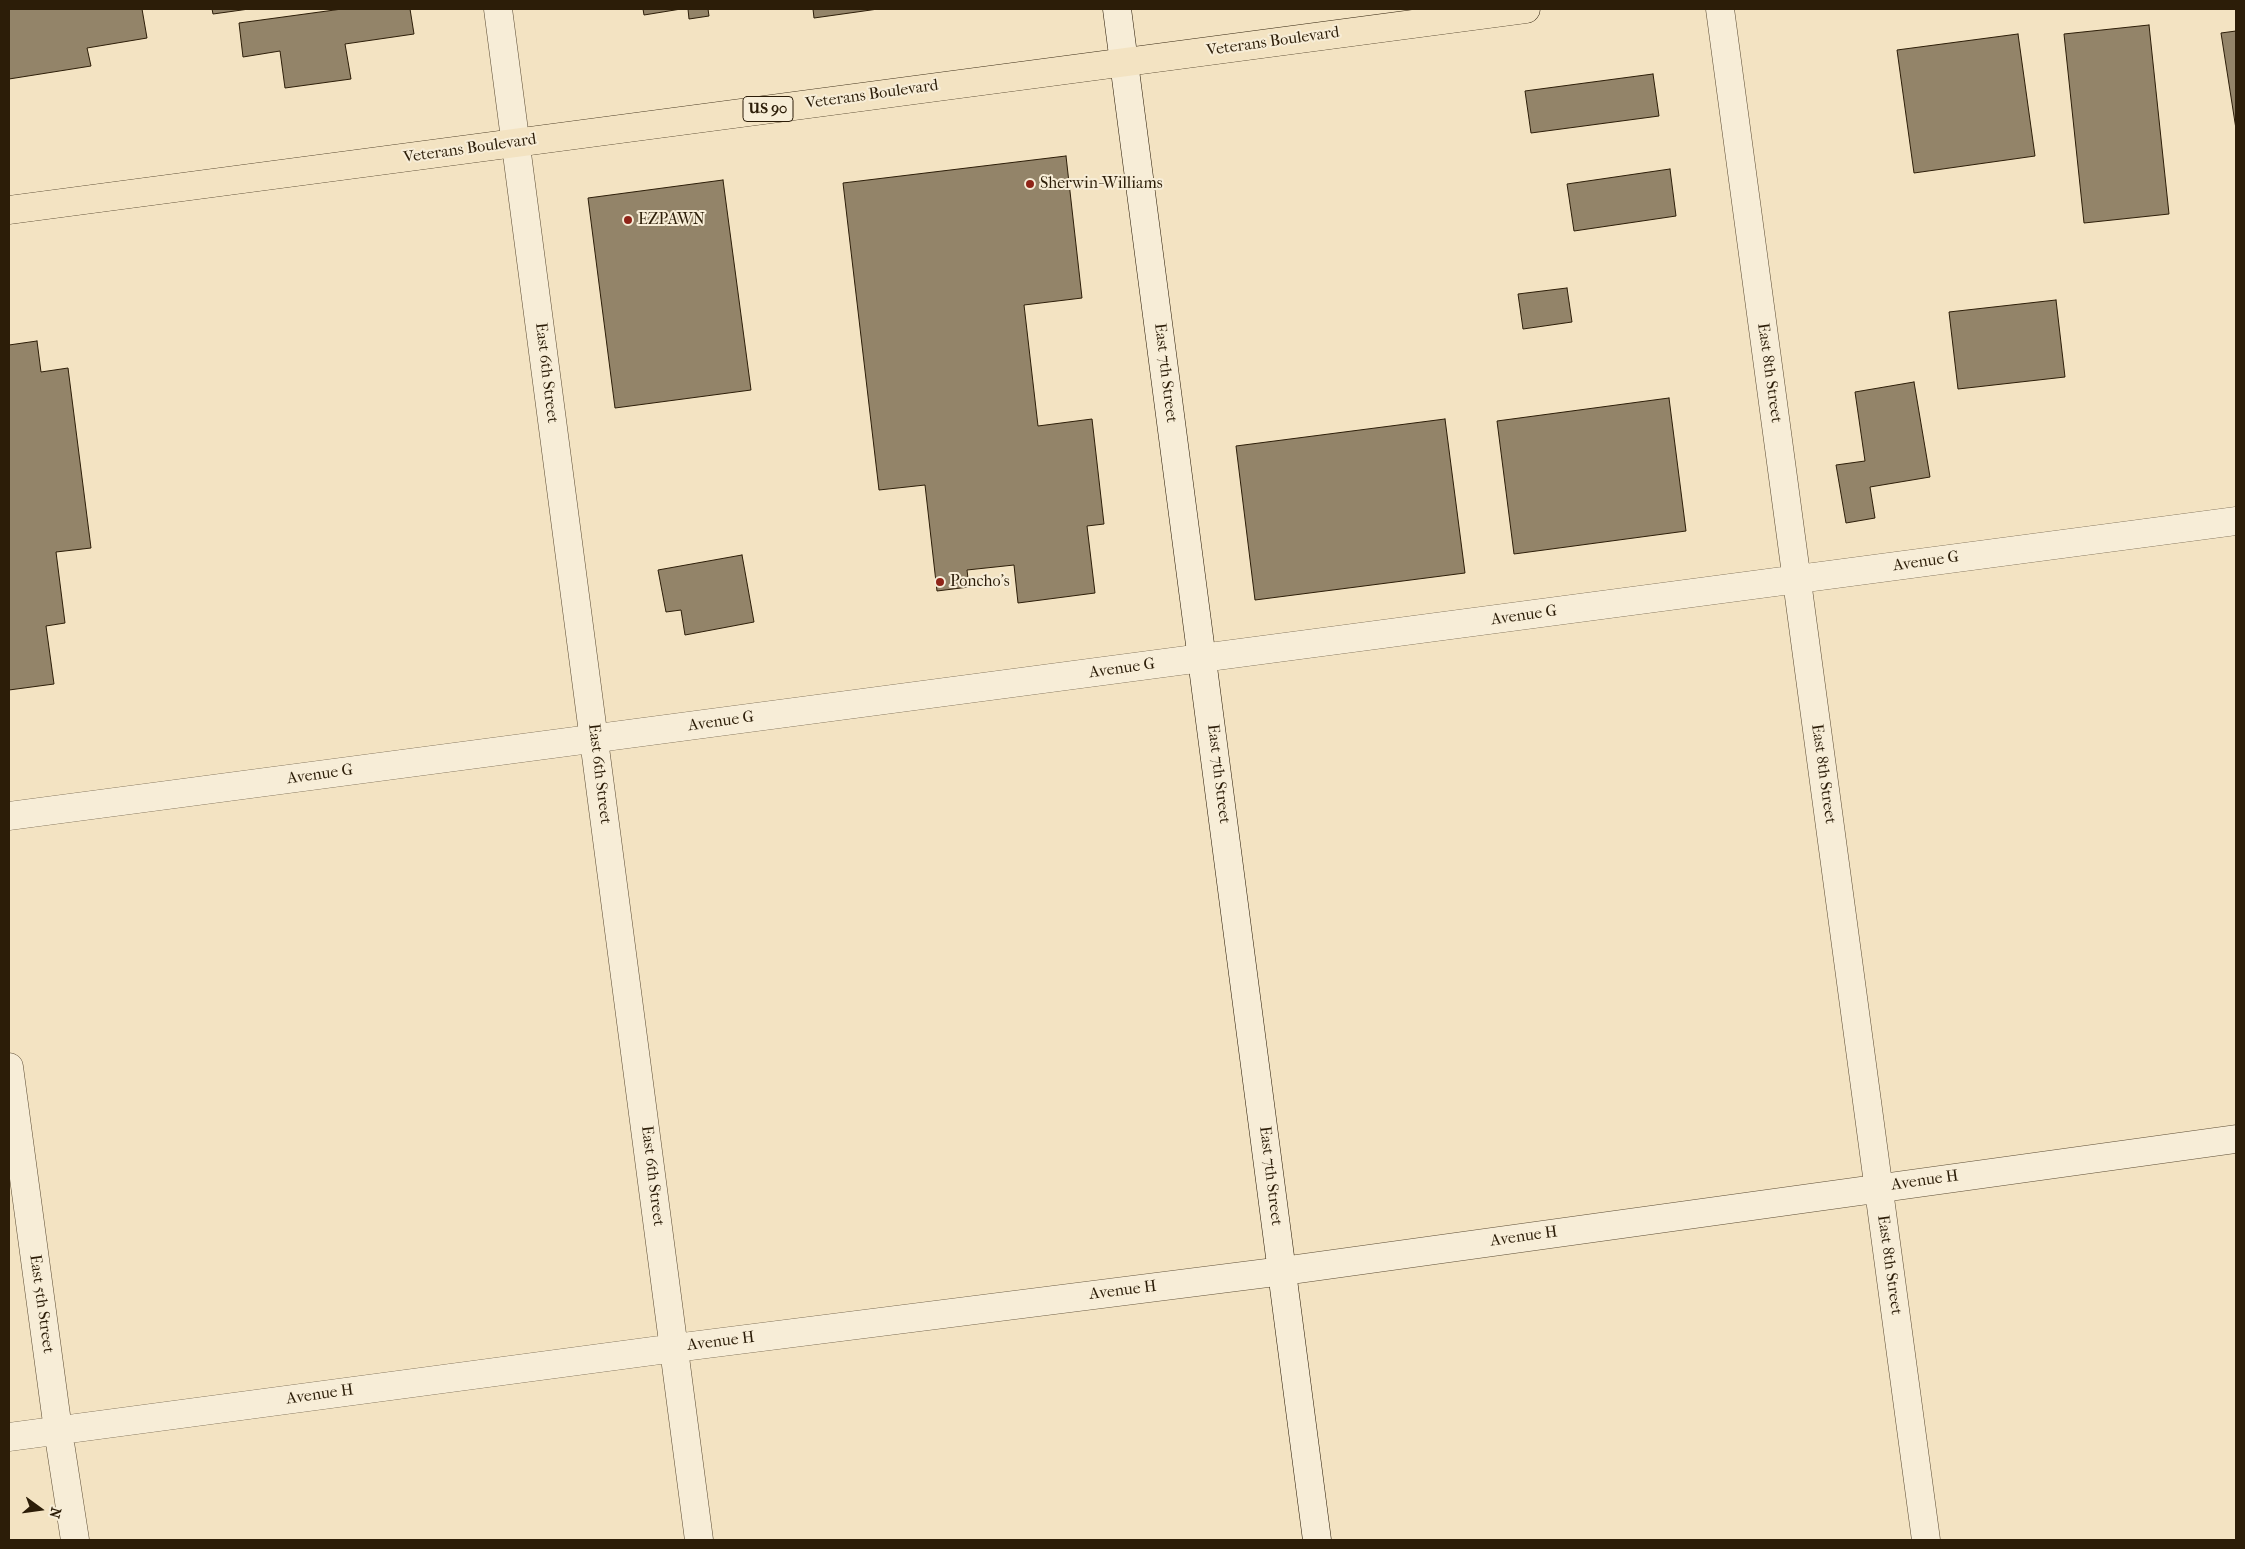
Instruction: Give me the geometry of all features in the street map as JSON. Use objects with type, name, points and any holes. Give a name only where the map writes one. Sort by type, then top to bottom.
[{"type":"main road","name":"Veterans Boulevard","points":[[9,210],[1526,9]]},
{"type":"street","name":"East 6th Street","points":[[498,9],[699,1540]]},
{"type":"street","name":"East 7th Street","points":[[1117,9],[1317,1540]]},
{"type":"street","name":"East 8th Street","points":[[1720,9],[1926,1540]]},
{"type":"street","name":"Avenue G","points":[[9,816],[2236,521]]},
{"type":"street","name":"East 5th Street","points":[[9,1067],[58,1430],[75,1540]]},
{"type":"street","name":"Avenue H","points":[[9,1437],[674,1348],[1283,1270],[2236,1139]]},
{"type":"building","points":[[9,9],[142,9],[147,38],[87,48],[91,66],[9,79]]},
{"type":"building","points":[[212,9],[249,9],[213,14]]},
{"type":"building","points":[[342,9],[410,9],[414,34],[345,44],[351,79],[285,88],[280,51],[243,57],[239,23]]},
{"type":"building","points":[[643,9],[681,9],[644,15]]},
{"type":"building","points":[[688,9],[708,9],[709,16],[689,19]]},
{"type":"building","points":[[813,9],[878,9],[814,18]]},
{"type":"building","points":[[2149,25],[2169,214],[2084,223],[2064,34]]},
{"type":"building","points":[[2236,31],[2236,129],[2221,33]]},
{"type":"building","points":[[2018,34],[2035,156],[1914,173],[1897,50]]},
{"type":"building","points":[[1653,74],[1659,116],[1531,133],[1525,91]]},
{"type":"building","points":[[1066,156],[1082,298],[1024,305],[1038,426],[1092,419],[1104,524],[1087,526],[1095,593],[1018,603],[1014,565],[967,570],[969,587],[937,591],[925,485],[879,490],[843,183]]},
{"type":"building","points":[[1670,169],[1676,216],[1574,231],[1567,184]]},
{"type":"building","points":[[723,180],[751,390],[615,408],[588,198]]},
{"type":"building","points":[[1567,288],[1572,322],[1523,329],[1518,294]]},
{"type":"building","points":[[2056,300],[2065,377],[1958,389],[1949,312]]},
{"type":"building","points":[[37,341],[41,372],[68,368],[91,548],[56,552],[65,623],[46,626],[54,684],[9,690],[9,345]]},
{"type":"building","points":[[1914,382],[1930,477],[1870,487],[1875,518],[1846,523],[1836,465],[1865,461],[1855,392]]},
{"type":"building","points":[[1669,398],[1686,531],[1514,554],[1497,421]]},
{"type":"building","points":[[1445,419],[1465,573],[1255,600],[1236,446]]},
{"type":"building","points":[[742,555],[754,622],[685,635],[681,610],[666,612],[658,570]]},
{"type":"place","name":"Sherwin-Williams","points":[[1030,184]]},
{"type":"place","name":"EZPAWN","points":[[628,220]]},
{"type":"place","name":"Poncho's","points":[[940,582]]}]
